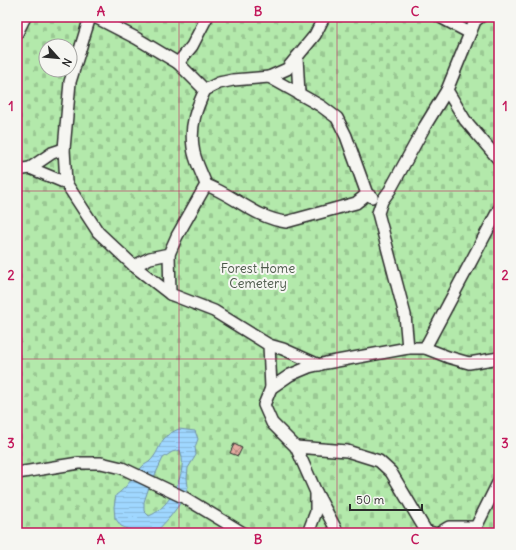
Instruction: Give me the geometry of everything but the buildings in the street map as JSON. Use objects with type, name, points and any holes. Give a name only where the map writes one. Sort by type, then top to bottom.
[{"type":"lane","points":[[17,33],[25,17]]},
{"type":"lane","points":[[90,17],[70,82],[64,149],[66,184],[98,232],[134,266],[170,294],[214,311],[269,345],[319,365]]},
{"type":"lane","points":[[95,17],[136,38],[178,63],[205,90]]},
{"type":"lane","points":[[178,63],[192,46],[207,17]]},
{"type":"lane","points":[[324,17],[314,35],[287,69],[269,77],[233,80],[219,83],[205,90],[196,107],[192,126],[193,148],[206,185],[218,190],[246,207],[274,220],[286,222],[356,202],[367,194]]},
{"type":"lane","points":[[440,17],[470,33]]},
{"type":"lane","points":[[408,348],[405,314],[378,213],[382,201],[390,190],[425,126],[447,90],[475,21],[480,17]]},
{"type":"lane","points":[[297,57],[299,94]]},
{"type":"lane","points":[[269,77],[320,106],[337,118],[346,136],[367,194],[382,201]]},
{"type":"lane","points":[[447,90],[465,120],[499,160]]},
{"type":"lane","points":[[17,170],[30,168],[52,153],[64,149]]},
{"type":"lane","points":[[30,168],[66,184]]},
{"type":"lane","points":[[170,294],[170,254],[177,236],[206,185]]},
{"type":"lane","points":[[425,348],[499,209]]},
{"type":"lane","points":[[134,266],[150,258],[170,254]]},
{"type":"lane","points":[[269,345],[271,388],[264,405],[272,423],[296,448],[338,533]]},
{"type":"lane","points":[[271,388],[290,375],[319,365],[408,348],[425,348],[469,363],[499,358]]},
{"type":"lane","points":[[296,448],[347,451],[379,461],[391,472],[426,532]]},
{"type":"lane","points":[[17,473],[79,463],[101,463],[122,468],[185,498],[243,533]]},
{"type":"lane","points":[[439,533],[449,527],[474,530],[499,481]]},
{"type":"lane","points":[[308,533],[316,512],[316,490]]},
{"type":"green space","name":"Forest Home Cemetery","points":[[17,17],[499,17],[499,533],[17,533]]},
{"type":"water","points":[[179,429],[195,431],[198,439],[195,447],[196,455],[188,468],[188,487],[179,505],[157,531],[151,533],[137,533],[121,526],[115,518],[114,507],[116,495],[144,465],[149,462],[163,440],[172,432]],"holes":[[[180,450],[182,459],[180,478],[176,488],[164,505],[157,512],[149,516],[144,511],[144,502],[163,458],[172,452]]]}]
